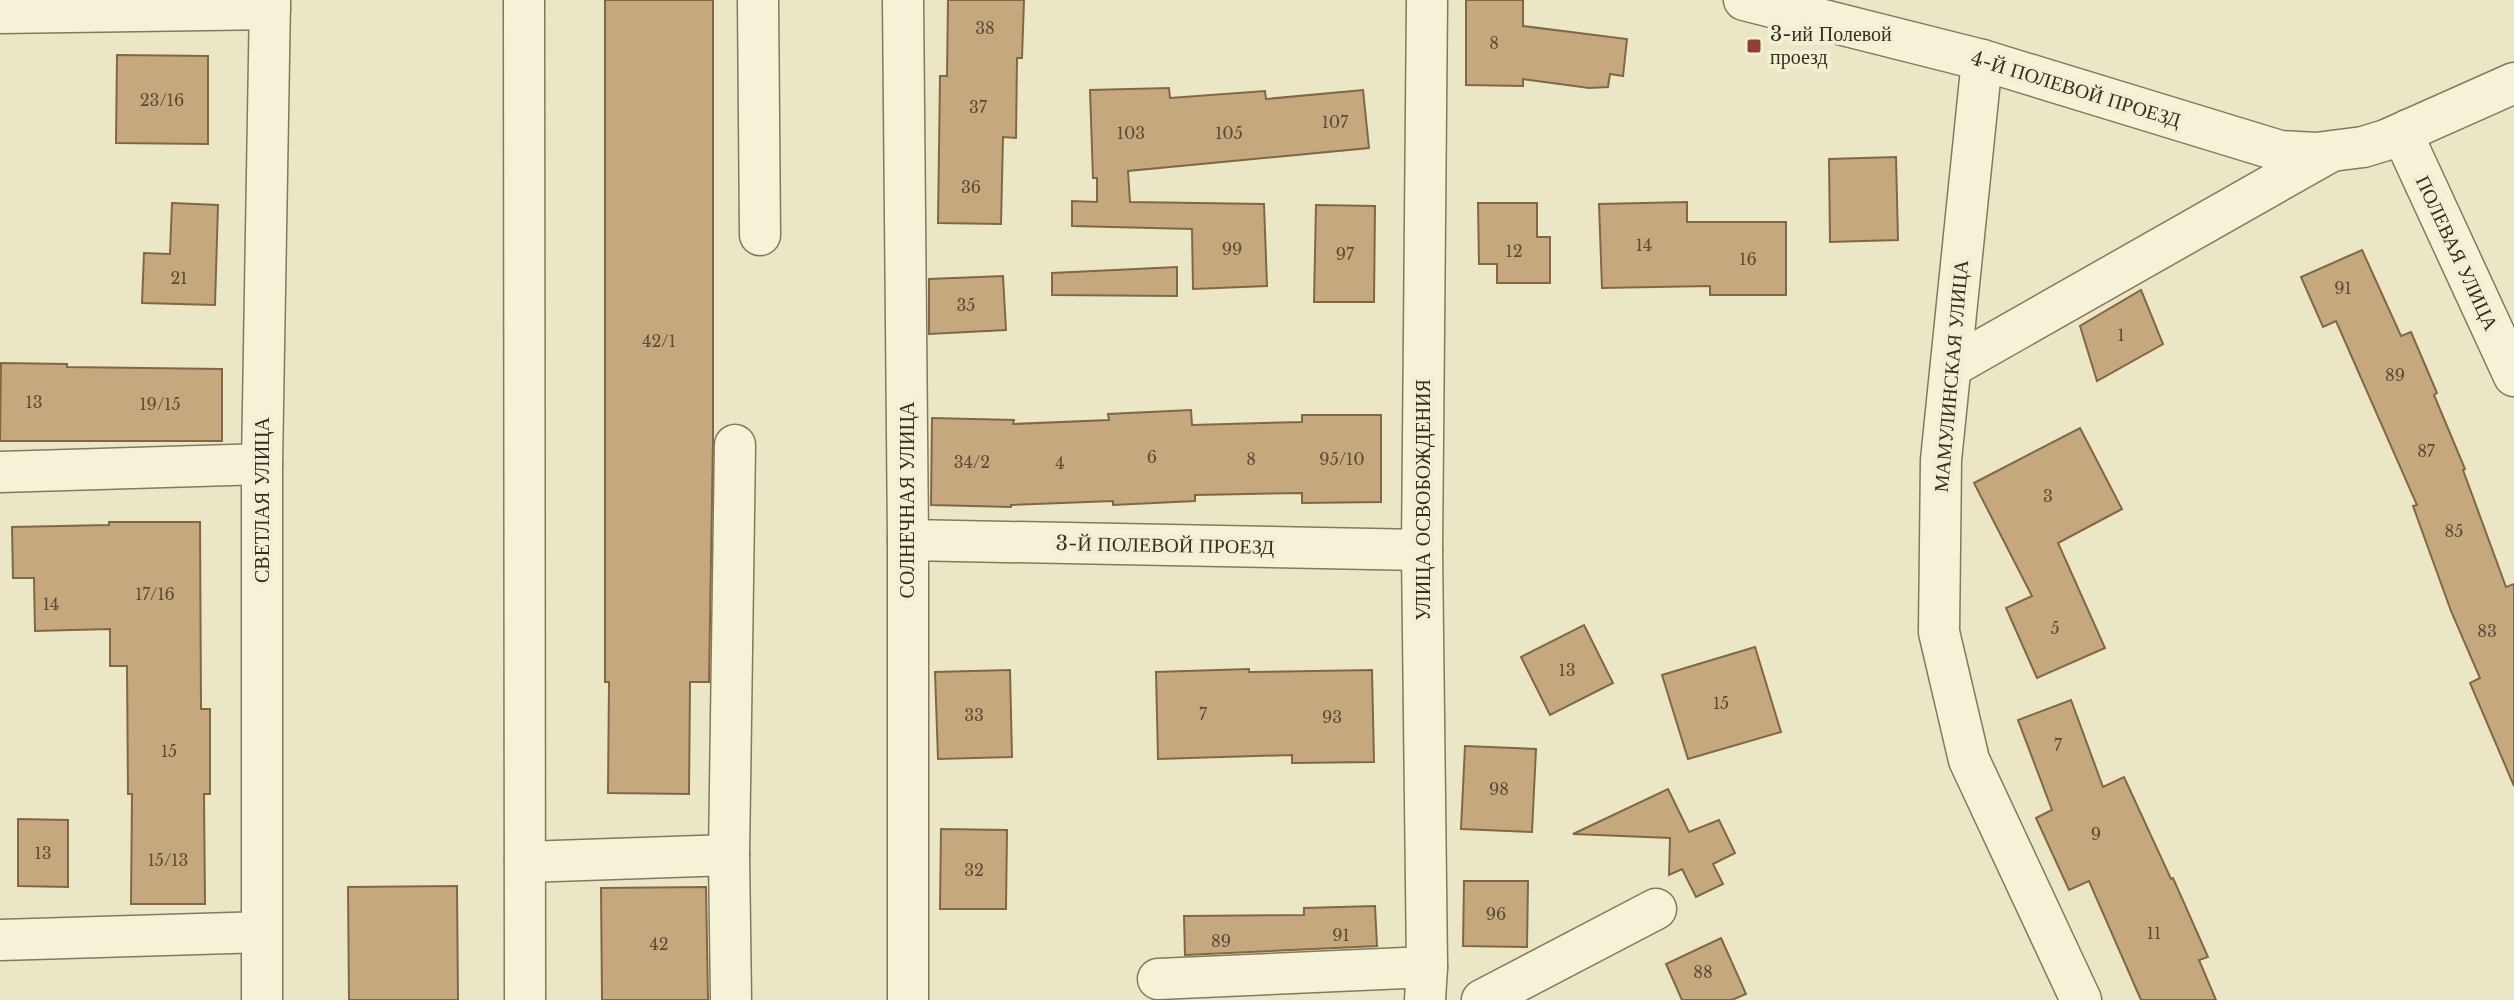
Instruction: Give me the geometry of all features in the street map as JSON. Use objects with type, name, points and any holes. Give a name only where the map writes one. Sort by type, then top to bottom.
[{"type":"street","points":[[524,0],[525,1000]]},
{"type":"street","points":[[758,0],[760,235]]},
{"type":"street","name":"СОЛНЕЧНАЯ УЛИЦА","points":[[903,0],[908,1000]]},
{"type":"street","name":"УЛИЦА ОСВОБОЖДЕНИЯ","points":[[1426,983],[1422,550],[1427,0]]},
{"type":"street","name":"4-Й ПОЛЕВОЙ ПРОЕЗД","points":[[1744,0],[1982,60],[2280,151],[2328,153],[2363,147],[2514,83]]},
{"type":"street","points":[[0,13],[270,5]]},
{"type":"street","name":"СВЕТЛАЯ УЛИЦА","points":[[262,1000],[262,464],[270,5]]},
{"type":"street","name":"МАМУЛИНСКАЯ УЛИЦА","points":[[1982,60],[1941,460],[1939,632],[1969,760],[2081,1000]]},
{"type":"street","name":"ПОЛЕВАЯ УЛИЦА","points":[[2408,130],[2406,142],[2514,376]]},
{"type":"street","points":[[1951,367],[2328,153]]},
{"type":"street","points":[[731,1000],[729,855],[735,445]]},
{"type":"street","points":[[0,472],[262,464]]},
{"type":"street","name":"3-Й ПОЛЕВОЙ ПРОЕЗД","points":[[908,540],[1422,550]]},
{"type":"street","points":[[525,862],[729,855]]},
{"type":"street","points":[[1482,1000],[1656,909]]},
{"type":"street","points":[[0,940],[261,932]]},
{"type":"street","points":[[1158,979],[1426,983]]},
{"type":"building","points":[[605,0],[713,0],[713,440],[709,682],[690,682],[689,794],[608,793],[609,682],[605,682]]},
{"type":"building","points":[[948,0],[1024,0],[1022,58],[1017,58],[1016,138],[1003,137],[1001,224],[938,223],[940,76],[947,76]]},
{"type":"building","points":[[1466,0],[1523,0],[1523,26],[1627,39],[1623,76],[1610,74],[1608,87],[1589,88],[1523,79],[1523,86],[1466,85]]},
{"type":"building","points":[[117,55],[208,56],[208,144],[116,143]]},
{"type":"building","points":[[1169,88],[1170,98],[1265,91],[1266,99],[1363,90],[1369,148],[1128,171],[1130,202],[1264,204],[1267,286],[1193,289],[1192,229],[1072,226],[1072,201],[1097,202],[1097,178],[1093,178],[1090,90]]},
{"type":"building","points":[[1896,157],[1898,240],[1830,242],[1829,159]]},
{"type":"building","points":[[1687,202],[1687,222],[1786,222],[1786,295],[1710,295],[1710,286],[1602,288],[1599,204]]},
{"type":"building","points":[[172,203],[218,205],[215,305],[142,303],[144,253],[170,254]]},
{"type":"building","points":[[1478,203],[1537,203],[1537,237],[1550,237],[1550,283],[1497,283],[1497,264],[1479,264]]},
{"type":"building","points":[[1316,205],[1375,206],[1374,302],[1314,302]]},
{"type":"building","points":[[2362,250],[2401,336],[2411,332],[2437,393],[2434,395],[2465,469],[2506,587],[2514,584],[2514,786],[2470,683],[2480,678],[2451,611],[2413,506],[2417,505],[2336,321],[2323,327],[2301,277]]},
{"type":"building","points":[[1177,267],[1177,296],[1052,295],[1052,273]]},
{"type":"building","points":[[1003,276],[1006,330],[929,334],[929,279]]},
{"type":"building","points":[[2141,290],[2163,344],[2097,381],[2080,326]]},
{"type":"building","points":[[1,363],[222,369],[222,441],[0,441]]},
{"type":"building","points":[[1191,410],[1192,425],[1302,422],[1302,415],[1381,415],[1381,502],[1302,503],[1302,493],[1195,495],[1195,501],[1113,505],[1113,501],[1011,507],[931,505],[932,418],[1014,420],[1013,424],[1109,420],[1108,414]]},
{"type":"building","points":[[2080,428],[2122,509],[2058,543],[2105,648],[2037,678],[2006,608],[2032,596],[1974,483]]},
{"type":"building","points":[[109,522],[200,522],[201,709],[210,709],[210,794],[204,794],[205,904],[131,904],[132,794],[128,794],[127,666],[110,666],[110,629],[35,631],[34,578],[13,578],[12,527],[109,525]]},
{"type":"building","points":[[1584,625],[1613,683],[1550,715],[1521,657]]},
{"type":"building","points":[[1755,647],[1781,732],[1688,759],[1662,675]]},
{"type":"building","points":[[1249,669],[1249,672],[1372,670],[1374,762],[1292,763],[1292,755],[1158,759],[1156,672]]},
{"type":"building","points":[[1010,670],[1012,757],[938,759],[935,672]]},
{"type":"building","points":[[2071,700],[2103,787],[2124,777],[2173,878],[2208,957],[2199,960],[2216,1000],[2141,1000],[2089,881],[2069,890],[2036,818],[2052,810],[2018,720]]},
{"type":"building","points":[[1465,746],[1536,749],[1532,832],[1461,829]]},
{"type":"building","points":[[1668,789],[1689,832],[1719,820],[1735,853],[1713,864],[1723,884],[1696,897],[1682,869],[1669,875],[1670,838],[1573,834]]},
{"type":"building","points":[[18,819],[68,820],[68,887],[18,886]]},
{"type":"building","points":[[941,829],[1007,830],[1006,909],[940,909]]},
{"type":"building","points":[[1464,881],[1528,881],[1527,947],[1463,946]]},
{"type":"building","points":[[457,886],[458,1000],[349,1000],[348,887]]},
{"type":"building","points":[[706,887],[708,1000],[602,1000],[601,888]]},
{"type":"building","points":[[1375,906],[1377,946],[1185,955],[1184,916],[1304,915],[1304,908]]},
{"type":"building","points":[[1721,938],[1746,994],[1732,1000],[1682,1000],[1666,964]]},
{"type":"place","name":"3-ий Полевой проезд","points":[[1754,46]]}]
